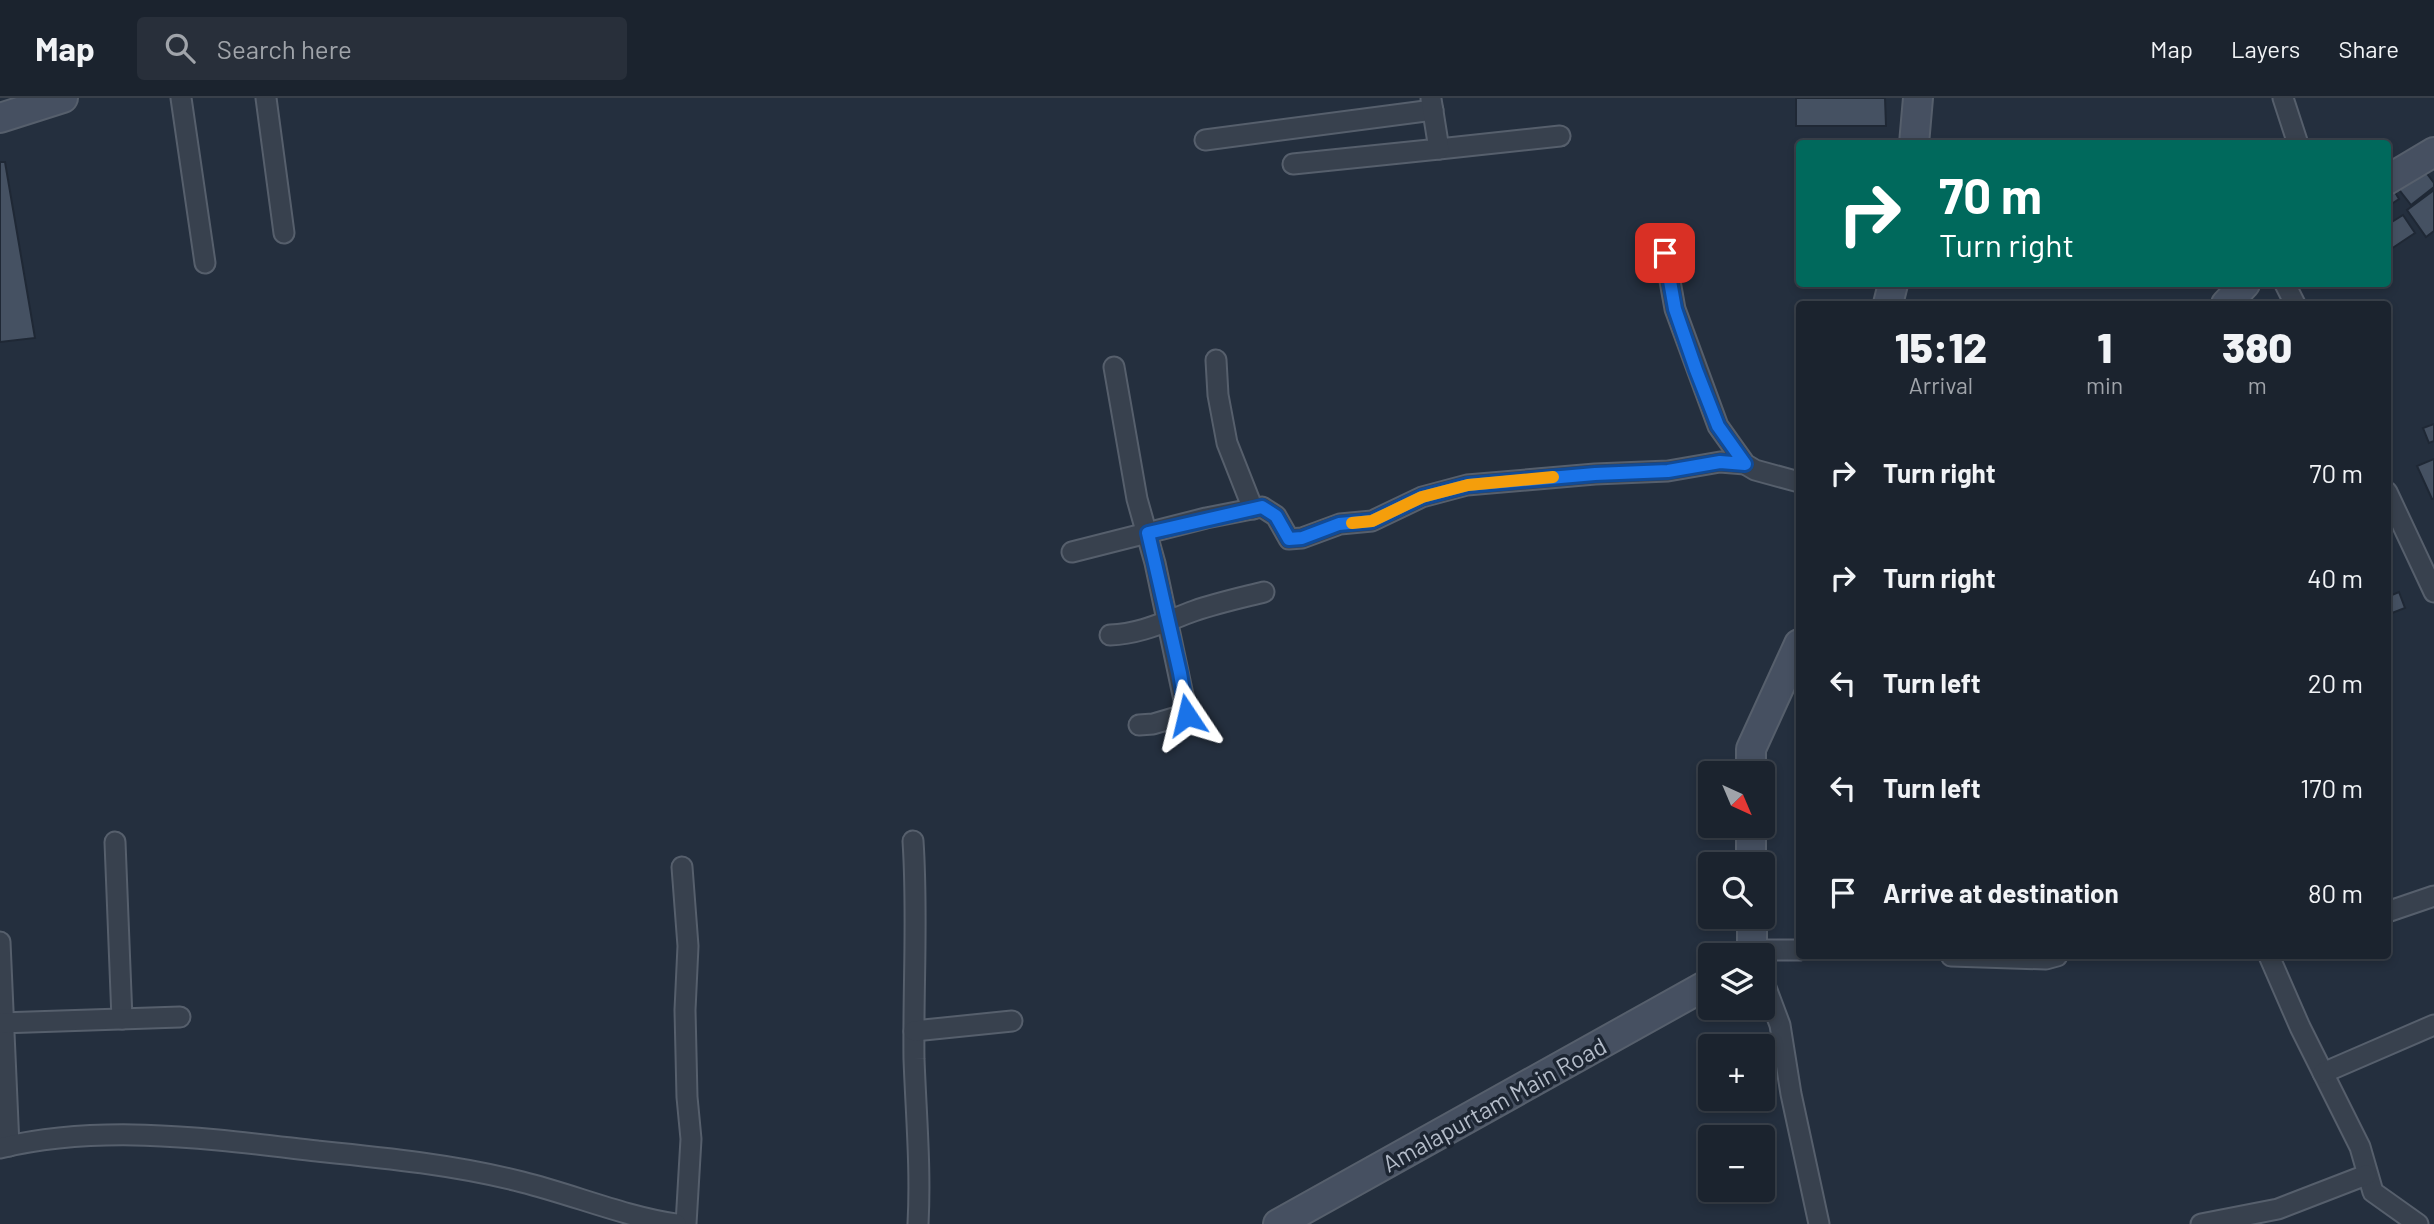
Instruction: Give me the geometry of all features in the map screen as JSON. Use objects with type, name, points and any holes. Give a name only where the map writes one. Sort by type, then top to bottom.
[{"type":"street","points":[[0,118],[63,98]]},
{"type":"street","points":[[181,98],[205,263]]},
{"type":"street","points":[[266,98],[284,233]]},
{"type":"street","points":[[1914,140],[1919,98]]},
{"type":"street","points":[[2283,98],[2297,140]]},
{"type":"street","points":[[1205,140],[1432,104],[1439,149]]},
{"type":"street","points":[[1293,164],[1560,136]]},
{"type":"street","points":[[2391,178],[2434,152]]},
{"type":"street","points":[[1665,253],[1675,309],[1718,426],[1745,464],[1755,470],[1796,481]]},
{"type":"street","points":[[2229,301],[2242,287]]},
{"type":"street","points":[[1216,360],[1218,396],[1227,443],[1253,509]]},
{"type":"street","points":[[1114,367],[1137,499],[1148,533],[1187,715],[1139,725]]},
{"type":"street","points":[[1072,552],[1262,507],[1276,516],[1289,539],[1302,538],[1339,524],[1372,521],[1422,497],[1468,485],[1595,474],[1668,471],[1720,462],[1745,464]]},
{"type":"street","points":[[2391,501],[2434,592]]},
{"type":"street","points":[[1110,635],[1128,634],[1168,623],[1204,608],[1264,593]]},
{"type":"street","points":[[1751,761],[1751,750],[1796,651]]},
{"type":"street","points":[[913,841],[917,914],[914,1031],[918,1224]]},
{"type":"street","points":[[115,842],[122,1019]]},
{"type":"street","points":[[682,867],[688,946],[685,1010],[691,1139],[686,1224]]},
{"type":"street","points":[[2391,911],[2434,896]]},
{"type":"street","points":[[0,942],[4,1147],[80,1135],[193,1136],[437,1166],[522,1182],[644,1219],[676,1224]]},
{"type":"street","points":[[1775,952],[1796,950]]},
{"type":"street","points":[[2270,959],[2360,1147],[2373,1192],[2418,1224]]},
{"type":"street","name":"Amalapurtam Main Road","points":[[1278,1224],[1698,991]]},
{"type":"street","points":[[1775,1012],[1780,1025],[1791,1094],[1819,1224]]},
{"type":"street","points":[[2,1023],[180,1017]]},
{"type":"street","points":[[914,1031],[1012,1021]]},
{"type":"street","points":[[2323,1073],[2434,1025]]},
{"type":"street","points":[[2201,1224],[2278,1209],[2366,1175]]},
{"type":"building","points":[[1796,98],[1885,98],[1886,126],[1796,126]]},
{"type":"building","points":[[0,162],[5,162],[35,338],[0,342]]},
{"type":"building","points":[[2422,167],[2434,187],[2411,205],[2397,187]]},
{"type":"building","points":[[2391,188],[2399,199],[2391,204]]},
{"type":"building","points":[[2434,190],[2434,231],[2426,237],[2407,210]]},
{"type":"building","points":[[2403,215],[2415,233],[2391,249],[2391,222]]},
{"type":"building","points":[[2434,424],[2434,441],[2429,443],[2423,428]]},
{"type":"building","points":[[2434,459],[2434,499],[2432,499],[2417,466]]},
{"type":"building","points":[[2399,592],[2405,608],[2391,613],[2391,595]]},
{"type":"slow traffic","points":[[1352,523],[1372,521],[1422,497],[1468,485],[1553,477]]},
{"type":"route","points":[[1187,715],[1148,533],[1262,507],[1276,516],[1289,539],[1302,538],[1339,524],[1372,521],[1422,497],[1468,485],[1595,474],[1668,471],[1720,462],[1745,464],[1718,426],[1696,370],[1675,309],[1665,253]]}]
